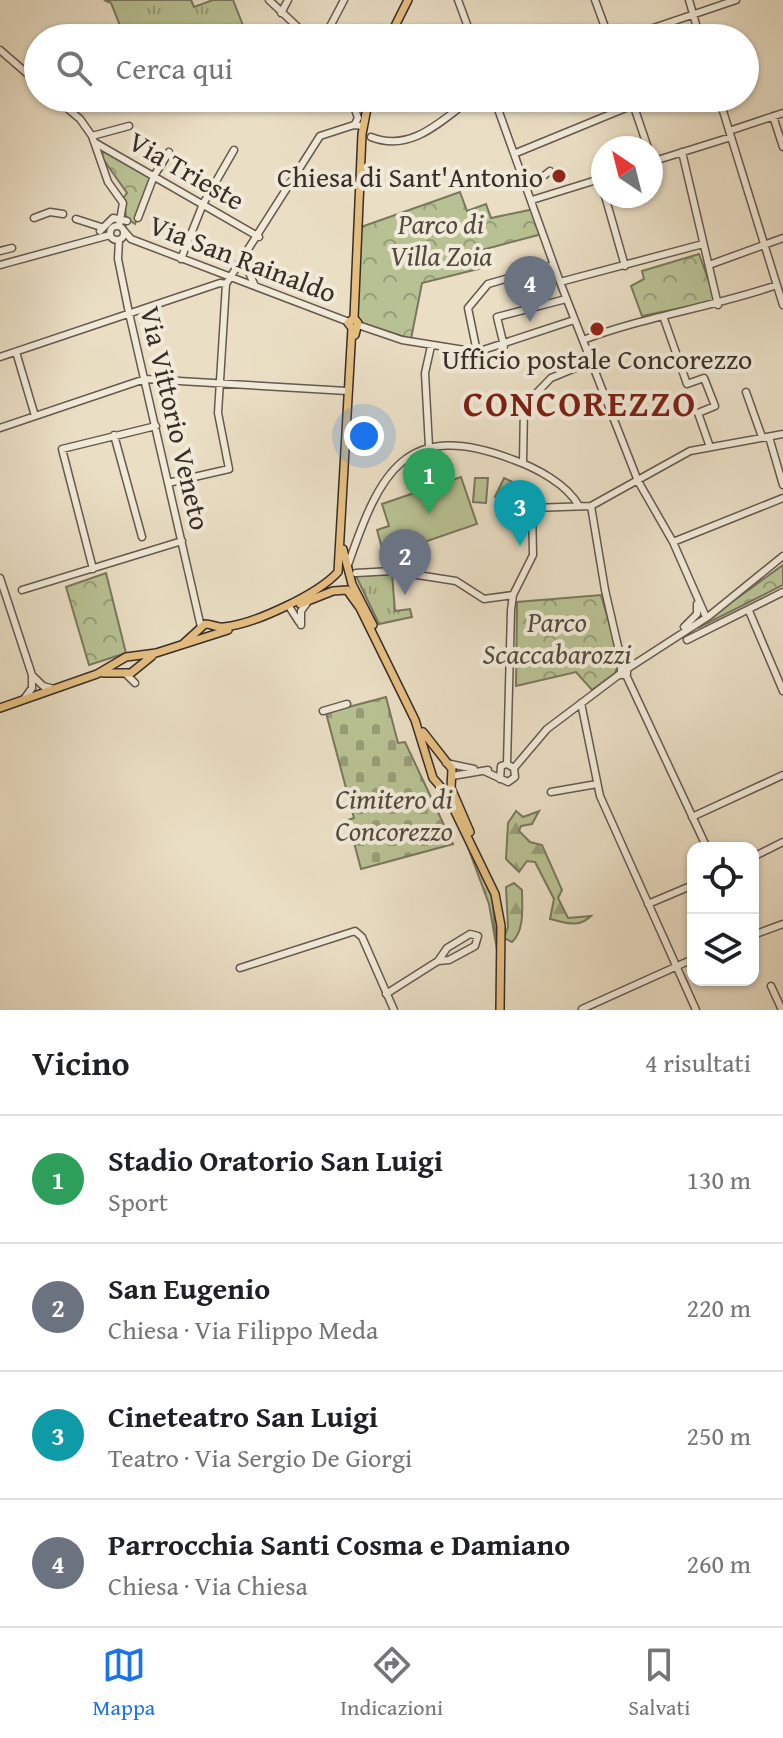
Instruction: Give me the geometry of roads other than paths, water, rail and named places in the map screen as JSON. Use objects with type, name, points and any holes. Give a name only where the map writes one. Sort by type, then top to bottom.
[{"type":"main road","points":[[396,24],[408,0]]},
{"type":"main road","points":[[183,644],[206,626],[226,627],[283,607],[332,581],[338,572],[354,324],[358,126],[364,112]]},
{"type":"main road","points":[[341,539],[350,572],[349,587],[415,720],[433,776],[447,795],[479,857]]},
{"type":"main road","points":[[338,572],[350,572]]},
{"type":"main road","points":[[332,581],[337,590]]},
{"type":"main road","points":[[0,708],[97,674],[121,660],[209,638],[349,587]]},
{"type":"main road","points":[[206,626],[216,632],[209,638]]},
{"type":"main road","points":[[206,626],[209,638]]},
{"type":"main road","points":[[97,674],[124,672],[156,653]]},
{"type":"main road","points":[[132,657],[135,668]]},
{"type":"main road","points":[[121,660],[124,672]]},
{"type":"main road","points":[[415,720],[446,763],[501,918],[500,1010]]},
{"type":"main road","points":[[433,776],[437,764],[446,763]]},
{"type":"main road","points":[[433,776],[443,784],[451,778]]},
{"type":"street","points":[[269,0],[294,24]]},
{"type":"street","points":[[281,13],[288,0]]},
{"type":"street","points":[[331,24],[344,0]]},
{"type":"street","points":[[458,0],[467,24]]},
{"type":"street","points":[[595,0],[604,24]]},
{"type":"street","points":[[689,0],[696,24]]},
{"type":"street","points":[[664,24],[736,0]]},
{"type":"street","points":[[0,50],[24,71]]},
{"type":"street","points":[[0,265],[110,235],[119,240],[123,203],[108,182],[93,139],[72,112]]},
{"type":"street","points":[[168,483],[229,469],[218,421],[226,284],[242,257],[259,237],[320,136],[358,126],[356,112]]},
{"type":"street","points":[[371,137],[390,144],[409,141],[451,112]]},
{"type":"street","points":[[500,112],[566,299],[638,481],[673,542],[706,617]]},
{"type":"street","points":[[516,153],[607,112]]},
{"type":"street","points":[[636,112],[644,136]]},
{"type":"street","points":[[723,112],[783,305]]},
{"type":"street","points":[[663,157],[783,113]]},
{"type":"street","points":[[773,116],[783,147]]},
{"type":"street","points":[[93,139],[129,126]]},
{"type":"street","name":"Via Trieste","points":[[93,139],[259,237]]},
{"type":"street","points":[[181,259],[203,204],[234,150]]},
{"type":"street","points":[[138,218],[154,176],[169,152]]},
{"type":"street","points":[[682,152],[718,305]]},
{"type":"street","points":[[528,188],[550,171]]},
{"type":"street","points":[[532,200],[591,181]]},
{"type":"street","points":[[608,208],[625,266]]},
{"type":"street","points":[[34,218],[50,212],[63,214]]},
{"type":"street","points":[[76,219],[100,229],[113,218],[123,224]]},
{"type":"street","points":[[110,235],[112,228],[123,224]]},
{"type":"street","name":"Via San Rainaldo","points":[[123,224],[131,239],[402,340],[477,352],[504,346],[574,320]]},
{"type":"street","points":[[709,265],[783,238]]},
{"type":"street","name":"Via Vittorio Veneto","points":[[119,240],[118,259],[129,313],[196,604],[206,626]]},
{"type":"street","points":[[560,282],[703,244]]},
{"type":"street","points":[[0,251],[12,248]]},
{"type":"street","points":[[242,257],[255,286]]},
{"type":"street","points":[[477,352],[468,308],[488,284],[554,265]]},
{"type":"street","points":[[0,357],[226,284]]},
{"type":"street","points":[[583,340],[626,324],[699,305],[718,305],[777,285]]},
{"type":"street","points":[[504,346],[497,317],[566,299]]},
{"type":"street","points":[[663,316],[687,384],[704,378],[715,406],[698,413],[710,447]]},
{"type":"street","points":[[429,447],[424,385],[431,346]]},
{"type":"street","points":[[16,352],[35,416]]},
{"type":"street","points":[[523,463],[524,406],[551,378],[592,361]]},
{"type":"street","points":[[0,428],[145,379],[348,395]]},
{"type":"street","points":[[746,392],[783,485]]},
{"type":"street","points":[[93,569],[62,449],[156,426]]},
{"type":"street","points":[[446,763],[483,770],[511,781],[513,595],[533,555],[532,508],[591,506],[682,454],[783,434]]},
{"type":"street","points":[[114,435],[142,537]]},
{"type":"street","points":[[513,595],[484,599],[456,581],[392,571],[350,572],[385,478],[410,455],[429,447],[468,445],[523,463],[547,476],[579,506]]},
{"type":"street","points":[[673,542],[783,498]]},
{"type":"street","points":[[591,506],[605,590],[624,672],[704,842]]},
{"type":"street","points":[[22,590],[182,541]]},
{"type":"street","points":[[451,778],[511,766],[543,733],[581,703],[675,635],[706,617],[780,560]]},
{"type":"street","points":[[0,578],[32,675],[32,688],[24,700]]},
{"type":"street","points":[[687,640],[783,592]]},
{"type":"street","points":[[675,635],[697,614],[695,596]]},
{"type":"street","points":[[290,608],[301,625],[301,611],[311,600]]},
{"type":"street","points":[[749,611],[783,691]]},
{"type":"street","points":[[32,675],[43,686],[54,689]]},
{"type":"street","points":[[581,703],[597,784],[696,1010]]},
{"type":"street","points":[[323,711],[347,704]]},
{"type":"street","points":[[499,768],[500,779]]},
{"type":"street","points":[[692,817],[783,775]]},
{"type":"street","points":[[551,792],[597,784]]},
{"type":"street","points":[[759,854],[783,842]]},
{"type":"street","points":[[648,904],[687,888]]},
{"type":"street","points":[[759,933],[783,924]]},
{"type":"street","points":[[240,968],[355,931],[362,937],[394,1010]]},
{"type":"street","points":[[386,994],[438,961],[448,947],[470,934],[477,935],[475,946],[449,960],[438,961]]},
{"type":"street","points":[[582,1009],[687,961]]},
{"type":"street","points":[[771,986],[782,1010]]},
{"type":"place","name":"Chiesa di Sant'Antonio","points":[[559,176]]},
{"type":"place","name":"Parrocchia Santi Cosma e Damiano","points":[[530,322]]},
{"type":"place","name":"Ufficio postale Concorezzo","points":[[597,329]]},
{"type":"place","name":"Stadio Oratorio San Luigi","points":[[429,514]]},
{"type":"place","name":"Cineteatro San Luigi","points":[[520,546]]},
{"type":"place","name":"San Eugenio","points":[[405,595]]},
{"type":"district","name":"CONCOREZZO","points":[[580,402]]},
{"type":"park label","name":"Parco di Villa Zoia","points":[[441,239]]},
{"type":"park label","name":"Parco Scaccabarozzi","points":[[557,637]]},
{"type":"park label","name":"Cimitero di Concorezzo","points":[[394,814]]}]
